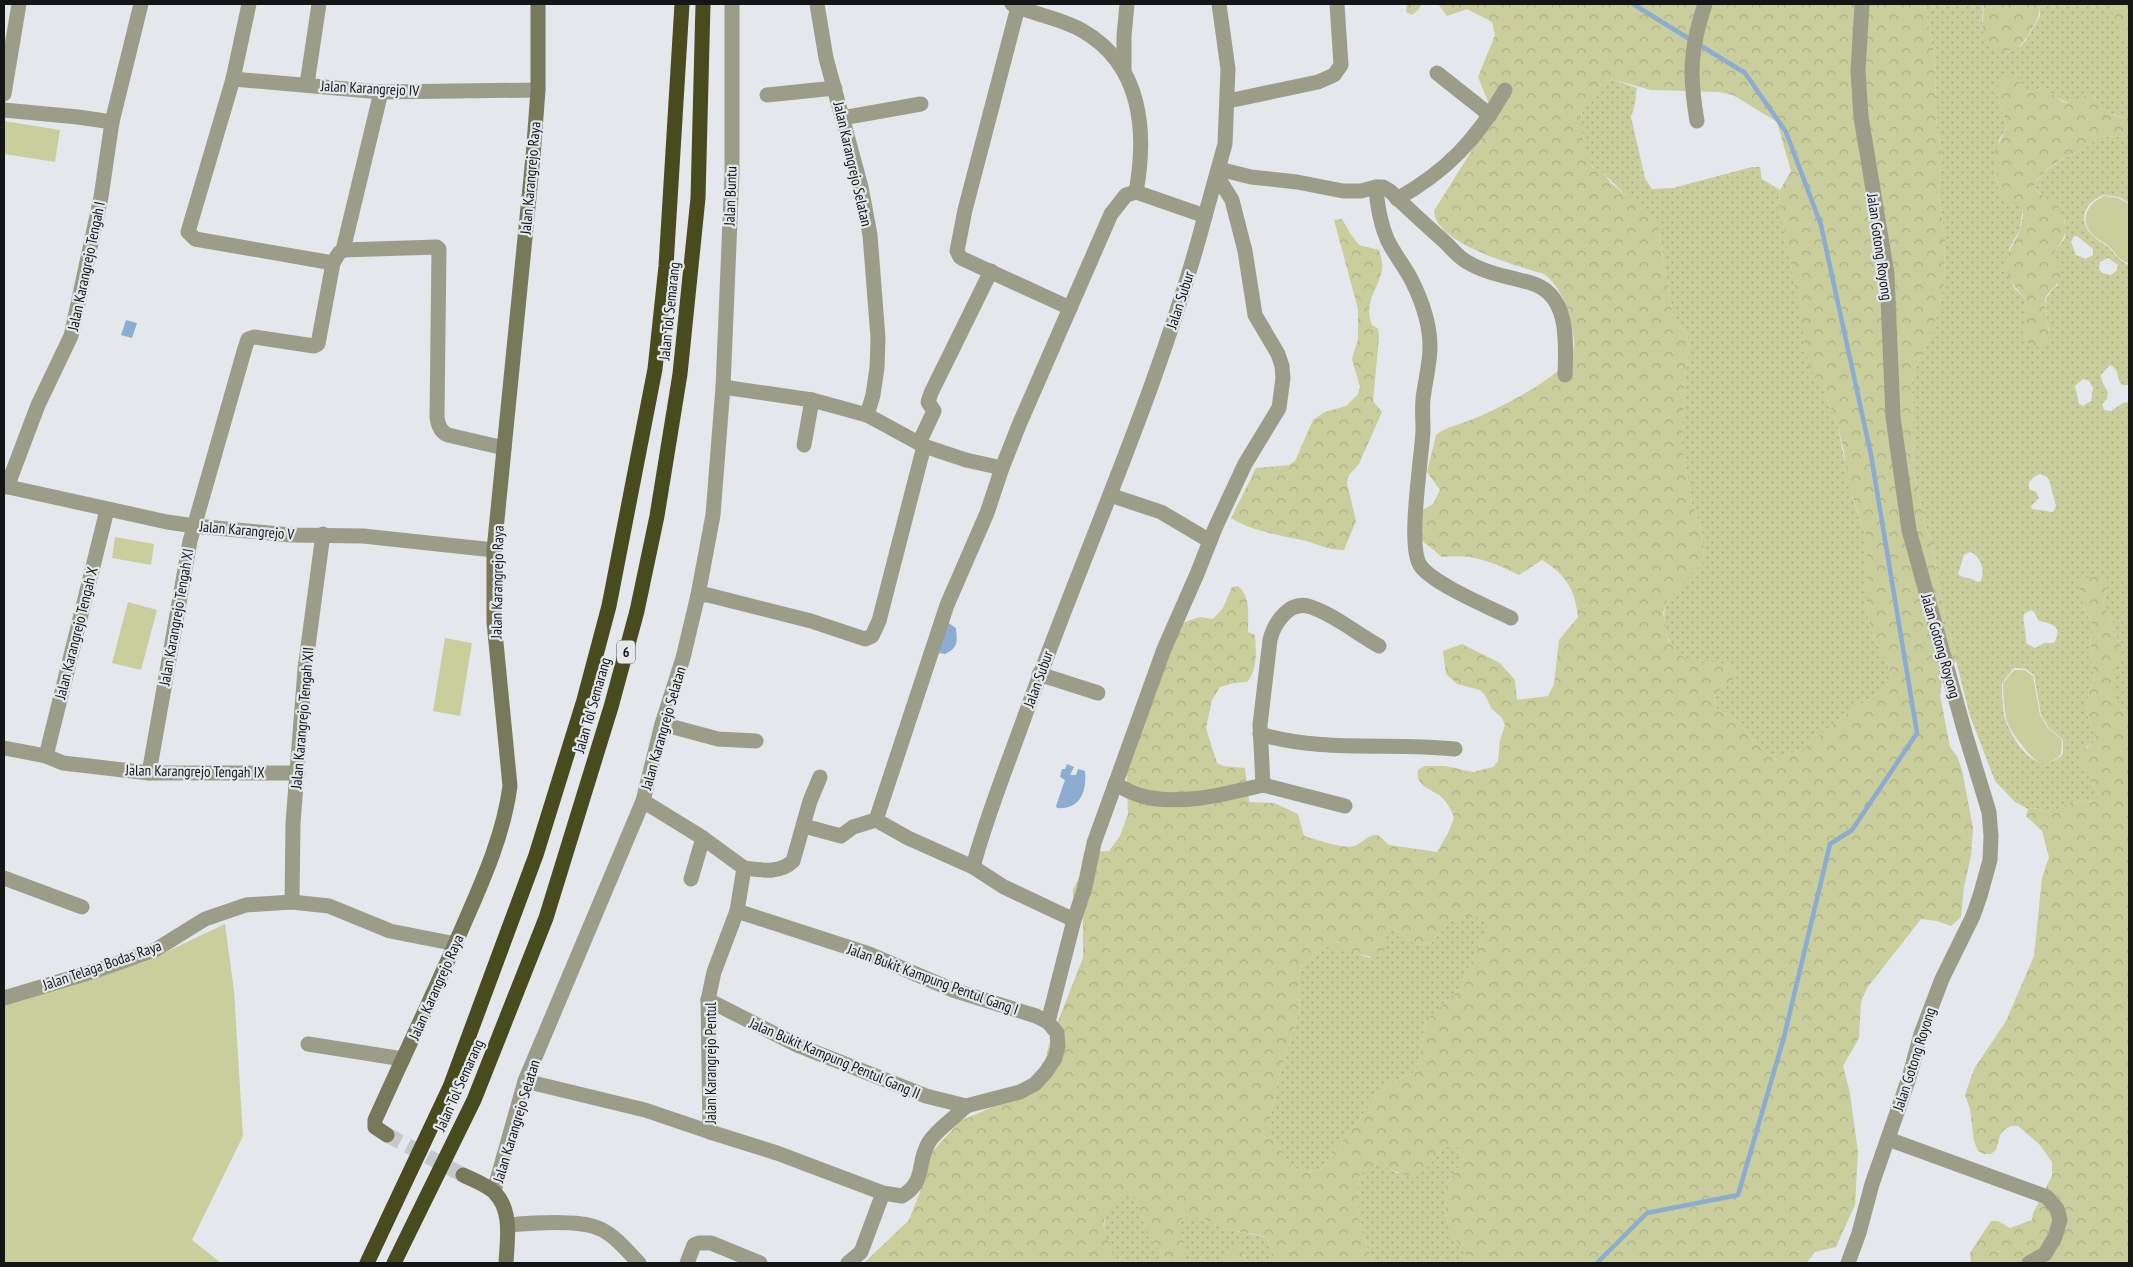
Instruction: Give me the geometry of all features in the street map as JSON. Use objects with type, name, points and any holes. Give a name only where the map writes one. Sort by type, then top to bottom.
[{"type":"highway","name":"Jalan Tol Semarang","points":[[394,1263],[474,1100],[546,918],[611,707],[637,611],[657,516],[680,374],[698,198],[703,4]]},
{"type":"highway","name":"Jalan Tol Semarang","points":[[367,1263],[450,1087],[536,855],[584,700],[609,606],[655,369],[666,266],[682,5]]},
{"type":"main road","name":"Jalan Karangrejo Raya","points":[[383,1133],[375,1127],[375,1120],[456,944],[500,835],[507,812],[510,786],[494,617],[494,550],[533,157],[538,90],[538,4]]},
{"type":"main road","points":[[463,1175],[494,1191],[506,1211],[508,1225],[506,1263]]},
{"type":"street","points":[[4,94],[19,4]]},
{"type":"street","name":"Jalan Karangrejo Tengah I","points":[[5,486],[38,405],[71,336],[102,197],[112,122],[141,4]]},
{"type":"street","points":[[249,4],[233,79],[188,232],[194,239],[333,262],[343,250],[381,92]]},
{"type":"street","points":[[307,84],[319,4]]},
{"type":"street","name":"Jalan Buntu","points":[[723,387],[732,173],[732,4]]},
{"type":"street","name":"Jalan Karangrejo Selatan","points":[[817,4],[826,58],[864,198],[870,235],[878,338],[877,375],[866,415]]},
{"type":"street","points":[[1124,70],[1124,36],[1127,4]]},
{"type":"street","points":[[876,820],[947,605],[987,512],[1019,424],[1111,214],[1126,195],[1136,192],[1205,216],[1225,144],[1228,101],[1228,69],[1219,4]]},
{"type":"street","points":[[1228,101],[1318,82],[1334,76],[1341,64],[1337,4]]},
{"type":"street","points":[[1697,120],[1691,72],[1696,30],[1705,4]]},
{"type":"street","name":"Jalan Gotong Royong","points":[[1848,1263],[1859,1233],[1872,1184],[1932,1005],[1942,979],[1973,916],[1980,896],[1990,860],[1991,836],[1989,812],[1965,733],[1909,530],[1893,417],[1887,274],[1861,117],[1858,71],[1862,4]]},
{"type":"street","points":[[1070,308],[960,257],[956,248],[987,122],[1022,6],[1082,30],[1110,54],[1124,70],[1135,96],[1140,117],[1140,156],[1136,192]]},
{"type":"street","points":[[1437,73],[1490,115]]},
{"type":"street","name":"Jalan Karangrejo IV","points":[[233,79],[381,92],[538,90]]},
{"type":"street","points":[[767,95],[835,88]]},
{"type":"street","points":[[1397,198],[1431,177],[1458,156],[1477,134],[1506,90]]},
{"type":"street","points":[[842,118],[921,104]]},
{"type":"street","points":[[4,110],[112,122]]},
{"type":"street","points":[[1218,173],[1297,182],[1343,191],[1361,191],[1376,187],[1383,188],[1397,198],[1466,262],[1500,275],[1533,283],[1550,294],[1564,320],[1565,375]]},
{"type":"street","points":[[710,1132],[787,1157],[883,1193],[902,1196],[912,1190],[918,1182],[924,1152],[930,1141],[966,1106],[1020,1092],[1035,1084],[1055,1058],[1058,1046],[1057,1033],[1048,1022],[1074,920],[1085,887],[1094,843],[1164,649],[1245,464],[1279,408],[1284,378],[1282,366],[1278,354],[1255,315],[1245,251],[1232,200],[1218,173]]},
{"type":"street","points":[[1376,187],[1377,205],[1383,229],[1412,281],[1423,309],[1429,332],[1430,360],[1423,401],[1423,430],[1415,532],[1416,556],[1420,565],[1440,581],[1511,618]]},
{"type":"street","name":"Jalan Subur","points":[[973,867],[984,829],[1039,674],[1146,403],[1187,280],[1205,216]]},
{"type":"street","points":[[343,250],[439,248],[437,417],[439,426],[444,434],[448,436],[504,448]]},
{"type":"street","name":"Jalan Karangrejo Tengah XI","points":[[149,773],[190,541],[248,339],[254,337],[316,345],[333,262]]},
{"type":"street","points":[[698,595],[708,595],[811,621],[865,639],[872,636],[879,621],[890,583],[921,444],[934,411],[928,402],[991,272]]},
{"type":"street","points":[[723,387],[812,400],[866,415],[921,444],[966,460],[1002,468]]},
{"type":"street","name":"Jalan Karangrejo Selatan","points":[[494,1191],[526,1081],[643,801],[662,724],[683,658],[698,595],[713,515],[723,387]]},
{"type":"street","points":[[804,446],[812,400]]},
{"type":"street","name":"Jalan Karangrejo V","points":[[5,486],[107,510],[195,526],[291,535],[363,536],[494,550]]},
{"type":"street","points":[[1110,495],[1162,512],[1210,541]]},
{"type":"street","name":"Jalan Karangrejo Tengah X","points":[[46,756],[107,510]]},
{"type":"street","name":"Jalan Karangrejo Tengah XII","points":[[292,902],[293,823],[306,669],[323,534]]},
{"type":"street","points":[[1263,785],[1260,734],[1265,669],[1273,629],[1285,614],[1292,608],[1310,606],[1378,646]]},
{"type":"street","points":[[1039,674],[1098,693]]},
{"type":"street","points":[[662,724],[718,739],[756,741]]},
{"type":"street","points":[[1260,734],[1274,739],[1318,745],[1362,747],[1424,746],[1455,749]]},
{"type":"street","name":"Jalan Karangrejo Tengah IX","points":[[4,748],[46,756],[63,763],[149,773],[298,772]]},
{"type":"street","points":[[643,801],[704,838],[744,868],[764,870],[787,867],[793,861],[810,801],[820,778]]},
{"type":"street","points":[[1115,784],[1140,796],[1170,799],[1214,796],[1263,785],[1345,806]]},
{"type":"street","points":[[804,826],[841,836],[854,827],[876,820],[908,838],[973,867],[1004,887],[1074,920]]},
{"type":"street","points":[[692,879],[704,838]]},
{"type":"street","name":"Jalan Karangrejo Pentul","points":[[526,1081],[645,1110],[710,1132],[708,1000],[714,972],[737,911],[744,868]]},
{"type":"street","points":[[4,878],[82,907]]},
{"type":"street","name":"Jalan Telaga Bodas Raya","points":[[4,998],[155,950],[205,919],[246,905],[292,902],[329,906],[390,931],[456,944]]},
{"type":"street","name":"Jalan Bukit Kampung Pentul Gang I","points":[[737,911],[868,954],[947,988],[1036,1016],[1048,1022]]},
{"type":"street","name":"Jalan Bukit Kampung Pentul Gang II","points":[[708,1000],[797,1045],[926,1096],[966,1106]]},
{"type":"street","points":[[308,1044],[403,1059]]},
{"type":"street","points":[[1888,1139],[2047,1197],[2057,1209],[2060,1220],[2055,1236],[2045,1254],[2029,1263]]},
{"type":"street","points":[[848,1263],[861,1252],[883,1193]]},
{"type":"street","points":[[508,1225],[542,1222],[592,1226],[606,1232],[639,1263]]},
{"type":"street","points":[[687,1263],[694,1245],[704,1242],[711,1243],[760,1263]]},
{"type":"green space","points":[[1407,4],[1422,4],[1412,15],[1406,12]]},
{"type":"green space","points":[[1438,4],[1929,4],[1926,11],[1934,54],[1937,127],[1942,156],[1938,192],[1945,237],[1944,285],[1932,334],[1914,369],[1912,384],[1914,472],[1923,517],[1933,549],[1945,620],[1956,654],[1956,661],[1943,674],[1940,695],[1950,747],[1957,756],[1962,770],[1973,828],[1971,856],[1964,887],[1961,917],[1951,926],[1937,921],[1921,919],[1867,988],[1861,1002],[1859,1038],[1843,1066],[1850,1093],[1858,1152],[1855,1205],[1836,1247],[1815,1252],[1807,1263],[1469,1263],[1450,1230],[1446,1214],[1445,1194],[1447,1184],[1464,1158],[1456,1145],[1443,1147],[1428,1167],[1419,1174],[1405,1174],[1377,1166],[1370,1167],[1360,1174],[1357,1195],[1358,1213],[1365,1241],[1375,1263],[1272,1263],[1268,1238],[1223,1228],[1196,1217],[1182,1219],[1179,1225],[1184,1246],[1181,1259],[1167,1259],[1148,1236],[1137,1201],[1132,1195],[1129,1195],[1117,1200],[1104,1220],[1105,1234],[1118,1263],[864,1263],[909,1220],[920,1192],[924,1161],[960,1121],[1040,1086],[1049,1044],[1083,958],[1083,920],[1073,897],[1073,890],[1079,877],[1084,852],[1109,851],[1120,836],[1128,814],[1126,765],[1179,624],[1200,617],[1213,619],[1223,608],[1232,587],[1238,586],[1242,590],[1248,607],[1248,632],[1255,635],[1255,666],[1247,682],[1220,687],[1212,700],[1206,728],[1217,763],[1223,766],[1245,768],[1249,802],[1274,803],[1298,814],[1304,836],[1342,846],[1354,846],[1370,836],[1378,835],[1389,845],[1437,852],[1454,818],[1444,799],[1421,783],[1418,770],[1424,766],[1445,766],[1473,772],[1493,767],[1498,761],[1500,740],[1505,725],[1502,718],[1491,708],[1485,695],[1480,690],[1457,684],[1446,674],[1443,651],[1462,644],[1500,663],[1515,680],[1517,700],[1548,696],[1554,684],[1559,640],[1578,617],[1572,591],[1563,577],[1542,560],[1519,575],[1482,560],[1454,556],[1442,557],[1420,539],[1421,511],[1433,504],[1440,490],[1427,472],[1436,435],[1501,406],[1544,382],[1566,363],[1572,354],[1574,345],[1567,307],[1558,289],[1549,278],[1544,274],[1480,252],[1448,234],[1438,223],[1434,211],[1493,114],[1478,77],[1495,35],[1492,22],[1467,9],[1447,16]],"holes":[[[1611,79],[1651,90],[1719,92],[1733,95],[1777,122],[1791,171],[1780,190],[1779,205],[1809,367],[1825,394],[1837,423],[1844,452],[1847,482],[1867,538],[1867,605],[1869,620],[1874,637],[1888,665],[1892,678],[1884,689],[1837,721],[1801,750],[1773,759],[1749,736],[1741,724],[1730,715],[1717,710],[1714,696],[1735,677],[1732,665],[1716,662],[1688,661],[1676,651],[1668,640],[1663,613],[1667,600],[1704,561],[1702,531],[1692,504],[1682,445],[1685,376],[1689,349],[1687,334],[1677,323],[1672,310],[1658,226],[1649,214],[1611,183],[1602,172],[1592,167],[1583,140],[1581,113],[1586,100]],[[1463,917],[1477,917],[1489,924],[1458,991],[1426,1020],[1417,1071],[1391,1083],[1380,1092],[1320,1170],[1306,1172],[1293,1168],[1271,1135],[1270,1121],[1278,1080],[1300,1009],[1298,981],[1300,968],[1323,946],[1368,956],[1383,957],[1386,942],[1384,929],[1393,929],[1417,945],[1431,943],[1450,921]]]},
{"type":"green space","points":[[1929,4],[1983,4],[1982,22],[2008,52],[2021,46],[2026,40],[2040,16],[2039,4],[2109,4],[2129,47],[2129,117],[2118,116],[2109,112],[2095,97],[2083,97],[2077,101],[2067,102],[2043,87],[2031,92],[2023,91],[2017,77],[1996,90],[2007,127],[1997,149],[1996,177],[1998,186],[2004,201],[2010,206],[2017,204],[2023,208],[2020,229],[2009,249],[2009,277],[2015,289],[2026,299],[2026,327],[2023,334],[2030,346],[2049,331],[2045,305],[2048,295],[2058,285],[2055,262],[2052,256],[2065,238],[2065,221],[2047,197],[2035,190],[2034,184],[2051,167],[2087,147],[2098,138],[2129,136],[2129,203],[2119,197],[2103,195],[2092,202],[2084,217],[2087,229],[2092,235],[2108,247],[2120,260],[2129,265],[2129,385],[2122,385],[2117,372],[2110,365],[2101,375],[2102,382],[2108,392],[2107,399],[2102,404],[2104,410],[2111,411],[2123,403],[2129,402],[2129,718],[2114,701],[2115,665],[2120,646],[2113,632],[2114,625],[2103,605],[2107,584],[2083,605],[2092,624],[2093,632],[2090,640],[2094,677],[2089,690],[2086,711],[2096,739],[2086,747],[2092,783],[2099,795],[2096,801],[2064,805],[2056,812],[2035,808],[2028,809],[2015,802],[1995,781],[1970,716],[1956,661],[1956,654],[1945,620],[1933,549],[1923,517],[1914,472],[1912,384],[1914,369],[1932,334],[1944,285],[1945,237],[1938,192],[1942,156],[1937,127],[1934,54],[1926,11]],"holes":[[[2074,236],[2077,236],[2093,249],[2093,255],[2086,259],[2076,255],[2071,242]],[[2108,258],[2118,265],[2117,270],[2111,275],[2102,273],[2099,269],[2100,262]],[[2083,379],[2089,381],[2093,388],[2091,401],[2083,406],[2079,404],[2075,386]],[[2040,474],[2047,477],[2056,506],[2053,512],[2032,509],[2031,506],[2039,498],[2036,492],[2029,489],[2029,482]],[[1970,552],[1977,556],[1982,568],[1981,581],[1978,582],[1958,574],[1964,555]],[[2031,610],[2039,621],[2056,627],[2058,633],[2054,643],[2044,643],[2035,648],[2026,643],[2024,614]],[[2016,668],[2026,669],[2034,675],[2041,715],[2049,728],[2063,740],[2063,754],[2054,761],[2045,763],[2036,761],[2021,748],[2010,730],[2005,717],[2002,702],[2002,683],[2013,669]]]},
{"type":"green space","points":[[1983,4],[2039,4],[2038,16],[2027,37],[2018,47],[2010,51],[2000,50],[1987,42],[1983,33]]},
{"type":"green space","points":[[2109,4],[2129,4],[2129,47],[2124,40]]},
{"type":"green space","points":[[2000,77],[2017,77],[2024,91],[2031,92],[2043,87],[2064,102],[2073,101],[2089,94],[2116,116],[2129,117],[2129,136],[2098,138],[2087,147],[2064,158],[2051,167],[2034,184],[2035,190],[2057,204],[2065,226],[2064,236],[2052,256],[2059,269],[2060,278],[2046,297],[2048,338],[2047,344],[2041,347],[2030,346],[2023,334],[2026,327],[2026,299],[2013,284],[2007,272],[2006,262],[2022,223],[2023,209],[2017,205],[2010,206],[2004,203],[1998,189],[1994,153],[2007,127],[1996,90]]},
{"type":"green space","points":[[1611,79],[1637,88],[1631,117],[1645,178],[1652,189],[1673,188],[1752,167],[1760,167],[1762,179],[1780,190],[1779,205],[1793,274],[1825,394],[1837,423],[1852,497],[1867,538],[1867,605],[1869,620],[1874,637],[1888,665],[1892,678],[1884,689],[1837,721],[1801,750],[1773,759],[1749,736],[1741,724],[1730,715],[1717,710],[1714,696],[1734,677],[1716,662],[1696,663],[1682,658],[1671,645],[1665,626],[1665,608],[1669,597],[1704,561],[1702,531],[1692,504],[1682,445],[1685,376],[1689,349],[1687,334],[1677,323],[1672,310],[1658,226],[1602,172],[1593,167],[1585,152],[1581,123],[1584,105],[1589,96]]},
{"type":"green space","points":[[4,121],[60,130],[55,162],[4,154]]},
{"type":"green space","points":[[2104,196],[2118,198],[2129,204],[2129,263],[2120,259],[2095,237],[2087,225],[2086,214],[2098,199]]},
{"type":"green space","points":[[1342,219],[1359,245],[1379,250],[1381,257],[1382,270],[1369,309],[1372,325],[1378,329],[1379,337],[1373,401],[1382,412],[1359,464],[1349,475],[1347,483],[1356,521],[1344,550],[1339,550],[1258,530],[1231,518],[1256,468],[1289,465],[1295,461],[1313,420],[1325,412],[1346,406],[1358,394],[1360,387],[1352,359],[1358,339],[1358,309],[1334,220]]},
{"type":"green space","points":[[115,537],[154,544],[151,565],[112,558]]},
{"type":"green space","points":[[2096,576],[2107,584],[2103,605],[2114,625],[2113,632],[2121,645],[2121,653],[2115,666],[2114,701],[2129,718],[2129,1263],[1971,1263],[1970,1253],[1991,1221],[1998,1221],[2010,1228],[2032,1220],[2033,1213],[2052,1176],[2052,1162],[2040,1145],[2018,1126],[2011,1126],[2005,1129],[2000,1135],[1996,1150],[1991,1154],[1984,1154],[1978,1151],[1974,1141],[1970,1109],[1965,1095],[1974,1069],[2006,1021],[2034,956],[2042,878],[2049,857],[2042,831],[2026,816],[2028,809],[2035,808],[2056,812],[2064,805],[2095,801],[2099,795],[2079,759],[2081,752],[2096,739],[2086,711],[2089,690],[2094,677],[2090,640],[2093,632],[2092,624],[2083,605],[2079,585],[2083,579]]},
{"type":"green space","points":[[128,602],[157,610],[141,670],[112,663]]},
{"type":"green space","points":[[445,638],[472,643],[460,716],[433,711]]},
{"type":"green space","points":[[2014,670],[2025,670],[2033,676],[2040,715],[2048,728],[2062,740],[2061,754],[2049,762],[2039,762],[2030,755],[2007,722],[2003,683]]},
{"type":"green space","points":[[1463,917],[1477,917],[1489,924],[1458,991],[1426,1020],[1417,1071],[1391,1083],[1380,1092],[1320,1170],[1306,1172],[1293,1168],[1271,1135],[1270,1121],[1278,1080],[1300,1009],[1298,981],[1300,968],[1323,946],[1341,948],[1369,958],[1386,942],[1383,929],[1393,929],[1417,945],[1431,943],[1450,921]]},
{"type":"green space","points":[[225,924],[234,991],[243,1136],[192,1240],[221,1263],[4,1263],[4,1000],[145,962]]},
{"type":"green space","points":[[1456,1145],[1464,1158],[1447,1184],[1445,1194],[1446,1214],[1450,1230],[1469,1263],[1375,1263],[1365,1241],[1358,1213],[1357,1195],[1360,1174],[1371,1166],[1385,1166],[1397,1173],[1425,1170],[1443,1147]]},
{"type":"green space","points":[[1125,1194],[1132,1195],[1137,1201],[1148,1236],[1167,1259],[1183,1238],[1178,1225],[1182,1219],[1196,1217],[1223,1228],[1268,1238],[1272,1263],[1246,1263],[1244,1253],[1229,1251],[1226,1263],[1118,1263],[1108,1245],[1104,1226],[1109,1208]]},
{"type":"green space","points":[[1235,1246],[1242,1246],[1246,1263],[1226,1263],[1229,1251]]},
{"type":"water","points":[[126,320],[137,323],[132,338],[121,335]]},
{"type":"water","points":[[947,622],[956,628],[956,644],[953,649],[945,654],[938,653]]},
{"type":"water","points":[[1067,764],[1074,767],[1070,775],[1076,775],[1078,769],[1085,771],[1085,785],[1077,802],[1072,806],[1057,808],[1056,806],[1065,780],[1060,777],[1062,769],[1065,769]]},
{"type":"waterway","points":[[1633,4],[1691,40]]},
{"type":"waterway","points":[[1597,1263],[1647,1213],[1738,1195],[1784,1037],[1830,844],[1852,830],[1917,733],[1871,455],[1821,225],[1786,132],[1745,73],[1698,44]]},
{"type":"tunnel","points":[[387,1135],[463,1175]]}]
